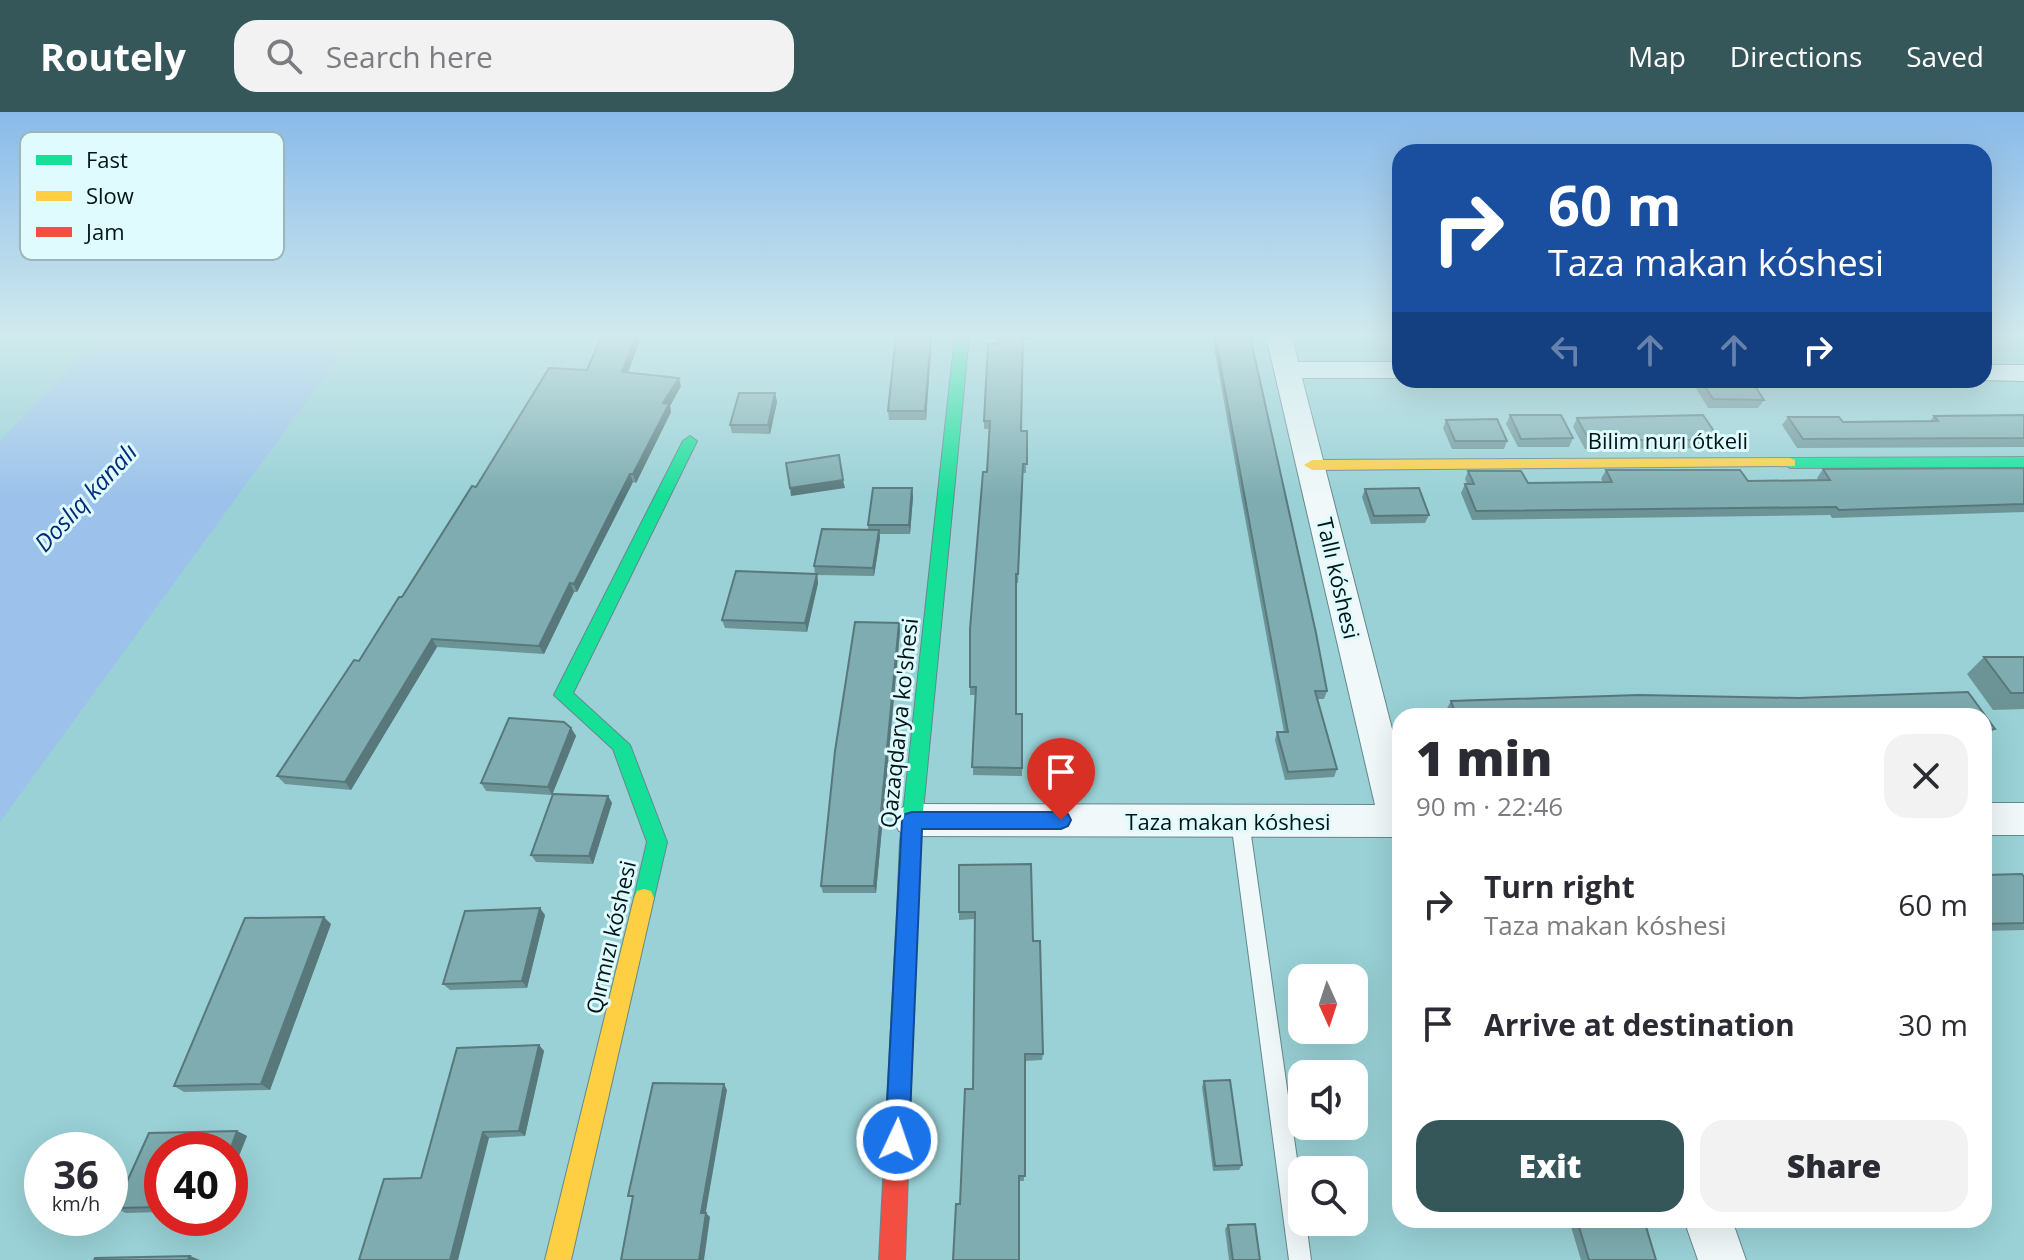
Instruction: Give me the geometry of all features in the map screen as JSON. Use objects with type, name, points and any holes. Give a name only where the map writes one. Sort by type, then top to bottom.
[{"type":"street","name":"Qazaqdarya ko'shesi","points":[[892,1260],[912,820],[956,390]]},
{"type":"street","name":"Tallı kóshesi","points":[[1293,390],[1392,796]]},
{"type":"street","name":"Qırmızı kóshesi","points":[[558,1260],[657,842],[621,745],[563,695],[690,441]]},
{"type":"street","name":"Bilim nurı ótkeli","points":[[1312,465],[2024,462]]},
{"type":"street","points":[[1992,819],[2024,819]]},
{"type":"street","name":"Taza makan kóshesi","points":[[912,820],[1392,821]]},
{"type":"street","points":[[1711,1228],[1722,1260]]},
{"type":"lane","points":[[1240,821],[1300,1260]]},
{"type":"water","name":"Doslıq kanalı","points":[[49,390],[315,390],[0,822],[0,441]]},
{"type":"building","points":[[536,390],[672,390],[663,403],[669,404],[633,474],[630,474],[574,584],[570,583],[539,646],[432,639],[345,782],[277,776],[354,660],[359,661],[472,486],[476,487]]},
{"type":"building","points":[[890,390],[927,390],[925,411],[888,411]]},
{"type":"building","points":[[986,390],[1022,390],[1021,431],[1027,431],[1027,464],[1023,464],[1016,574],[1016,714],[1022,714],[1022,768],[972,767],[976,687],[970,687],[970,629],[983,472],[987,472],[990,421],[984,421]]},
{"type":"building","points":[[1225,390],[1262,390],[1327,691],[1315,691],[1337,769],[1288,772],[1277,732],[1288,732]]},
{"type":"building","points":[[1707,390],[1757,390],[1764,400],[1713,399]]},
{"type":"building","points":[[739,393],[775,393],[768,425],[730,425]]},
{"type":"building","points":[[1510,415],[1561,415],[1573,438],[1521,439]]},
{"type":"building","points":[[1703,415],[1720,440],[1589,440],[1577,418]]},
{"type":"building","points":[[2024,415],[2024,438],[1803,439],[1788,417],[1839,417],[1843,422],[1938,421],[1934,416]]},
{"type":"building","points":[[1497,419],[1507,441],[1455,441],[1446,420]]},
{"type":"building","points":[[839,455],[843,480],[790,488],[786,463]]},
{"type":"building","points":[[2024,468],[2024,504],[1839,510],[1836,507],[1476,511],[1465,484],[1474,484],[1468,471],[1521,471],[1528,483],[1612,482],[1606,470],[1740,470],[1748,481],[1830,480],[1823,469]]},
{"type":"building","points":[[873,488],[912,488],[909,525],[868,525]]},
{"type":"building","points":[[1419,488],[1429,515],[1374,516],[1365,489]]},
{"type":"building","points":[[822,529],[879,530],[873,568],[814,566]]},
{"type":"building","points":[[736,571],[817,574],[805,623],[722,620]]},
{"type":"building","points":[[855,622],[899,623],[874,886],[821,886],[835,751]]},
{"type":"building","points":[[1984,657],[2024,657],[2024,693],[2011,693]]},
{"type":"building","points":[[1968,692],[1980,708],[1453,708],[1451,701],[1639,695],[1798,698]]},
{"type":"building","points":[[509,718],[564,722],[571,728],[548,787],[481,783]]},
{"type":"building","points":[[553,794],[608,796],[589,856],[531,855]]},
{"type":"building","points":[[1031,864],[1033,941],[1040,941],[1043,1054],[1025,1054],[1025,1176],[1019,1176],[1019,1260],[953,1260],[956,1204],[960,1204],[965,1089],[973,1089],[975,912],[959,912],[959,865]]},
{"type":"building","points":[[2022,874],[2024,877],[2024,923],[1992,924],[1992,875]]},
{"type":"building","points":[[540,908],[522,981],[443,984],[465,911]]},
{"type":"building","points":[[324,917],[261,1084],[174,1086],[245,918]]},
{"type":"building","points":[[539,1045],[519,1131],[483,1132],[450,1260],[359,1260],[384,1179],[421,1178],[457,1048]]},
{"type":"building","points":[[1230,1080],[1242,1165],[1215,1166],[1204,1081]]},
{"type":"building","points":[[653,1083],[724,1084],[701,1213],[706,1213],[699,1260],[621,1260],[633,1196],[628,1196]]},
{"type":"building","points":[[144,1144],[144,1207],[128,1208],[128,1179]]},
{"type":"building","points":[[1255,1224],[1260,1260],[1233,1260],[1228,1225]]},
{"type":"building","points":[[1579,1228],[1646,1228],[1656,1260],[1589,1260]]},
{"type":"building","points":[[190,1256],[188,1260],[94,1260],[95,1258]]},
{"type":"traffic: fast","points":[[907,913],[910,842],[956,390]]},
{"type":"traffic: fast","points":[[644,898],[657,842],[621,745],[563,695],[690,441]]},
{"type":"traffic: fast","points":[[1790,463],[2024,462]]},
{"type":"traffic: slow","points":[[1312,465],[1790,463]]},
{"type":"traffic: slow","points":[[558,1260],[644,898]]},
{"type":"traffic: jam","points":[[892,1260],[907,913]]},
{"type":"route","points":[[897,1140],[912,820],[1061,820]]}]
